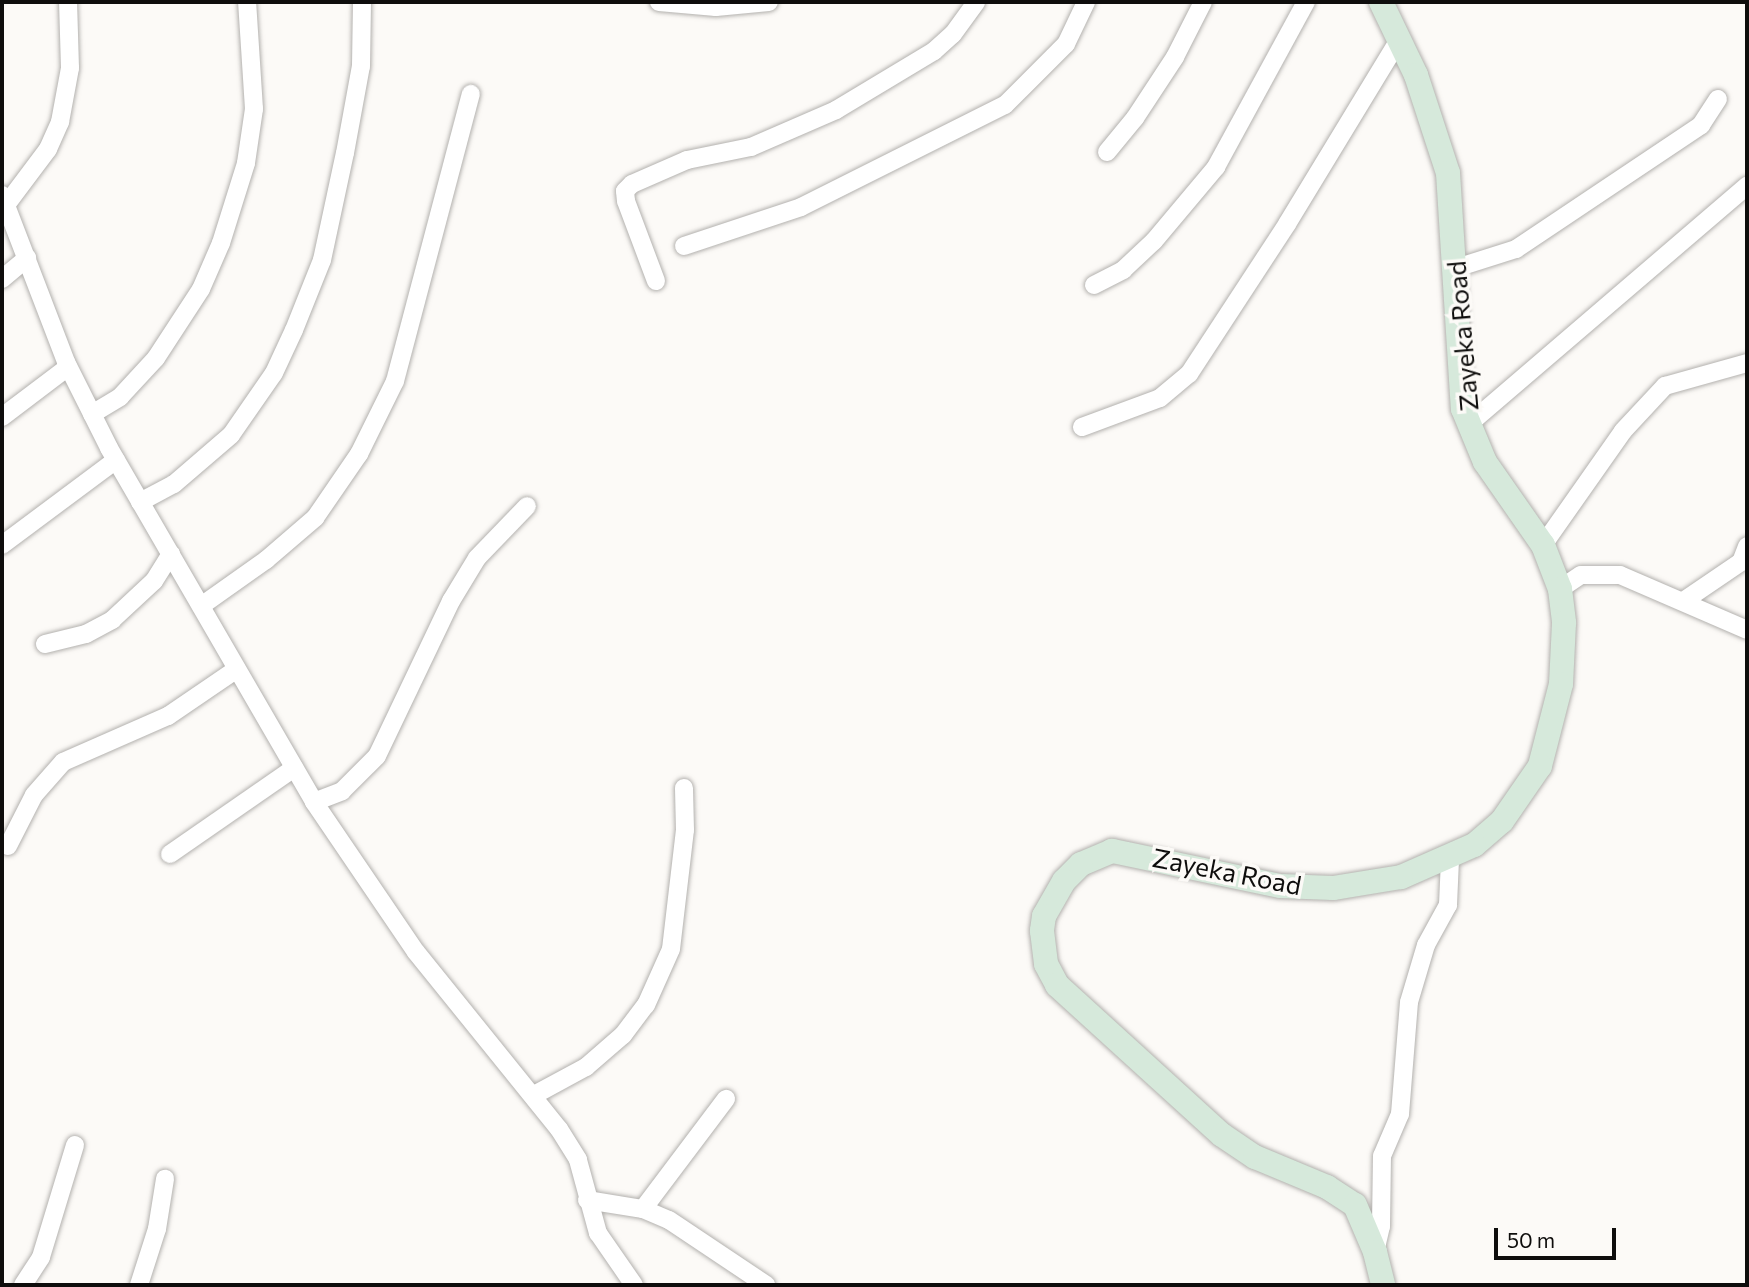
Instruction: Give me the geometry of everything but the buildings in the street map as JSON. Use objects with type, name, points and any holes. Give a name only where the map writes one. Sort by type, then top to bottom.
[{"type":"street","points":[[68,2],[72,42],[63,113],[48,149],[4,200],[68,367],[116,460],[313,802],[416,952],[536,1094],[578,1160],[587,1200],[611,1258],[634,1285]]},
{"type":"street","points":[[92,414],[120,397],[156,358],[201,289],[221,243],[246,163],[254,109],[247,2]]},
{"type":"street","points":[[140,502],[174,484],[231,435],[274,373],[294,330],[322,260],[342,166],[361,66],[362,2]]},
{"type":"street","points":[[659,2],[716,7],[769,2]]},
{"type":"street","points":[[656,281],[626,201],[625,191],[632,184],[687,160],[751,147],[836,110],[934,51],[953,34],[976,2]]},
{"type":"street","points":[[684,246],[801,207],[1005,105],[1066,44],[1086,2]]},
{"type":"street","points":[[1107,152],[1135,118],[1175,57],[1203,2]]},
{"type":"street","points":[[1094,285],[1123,270],[1154,241],[1216,167],[1306,2]]},
{"type":"street","name":"Zayeka Road","points":[[1381,2],[1400,38],[1428,105],[1448,173],[1463,409],[1485,462],[1543,545],[1560,589],[1564,623],[1561,684],[1540,766],[1502,821],[1450,859],[1380,883],[1301,887],[1112,851],[1072,872],[1044,916],[1046,964],[1057,985],[1079,1008],[1222,1135],[1255,1157],[1327,1187],[1355,1205],[1375,1252],[1383,1285]]},
{"type":"street","points":[[1082,427],[1160,398],[1189,374],[1287,224],[1400,38]]},
{"type":"street","points":[[201,606],[266,560],[315,518],[359,454],[395,381],[471,94]]},
{"type":"street","points":[[1456,268],[1516,249],[1702,125],[1718,99]]},
{"type":"street","points":[[1469,424],[1747,186]]},
{"type":"street","points":[[2,279],[27,258]]},
{"type":"street","points":[[1543,545],[1623,431],[1665,386],[1747,363]]},
{"type":"street","points":[[2,417],[68,367]]},
{"type":"street","points":[[2,545],[116,460]]},
{"type":"street","points":[[313,802],[342,790],[377,756],[451,601],[477,558],[527,506]]},
{"type":"street","points":[[1685,600],[1741,562],[1747,546]]},
{"type":"street","points":[[45,644],[86,634],[112,620],[154,581],[171,554]]},
{"type":"street","points":[[1560,589],[1581,575],[1598,572],[1620,575],[1685,600],[1747,630]]},
{"type":"street","points":[[8,846],[34,795],[63,762],[168,716],[237,669]]},
{"type":"street","points":[[170,854],[294,768]]},
{"type":"street","points":[[536,1094],[586,1067],[622,1035],[646,1005],[671,949],[684,844],[684,788]]},
{"type":"street","points":[[1375,1252],[1381,1226],[1382,1156],[1400,1114],[1409,1002],[1426,946],[1448,905],[1450,859]]},
{"type":"street","points":[[643,1209],[726,1099]]},
{"type":"street","points":[[23,1285],[41,1257],[75,1145]]},
{"type":"street","points":[[139,1285],[158,1229],[165,1179]]},
{"type":"street","points":[[587,1200],[643,1209],[669,1220],[766,1285]]}]
